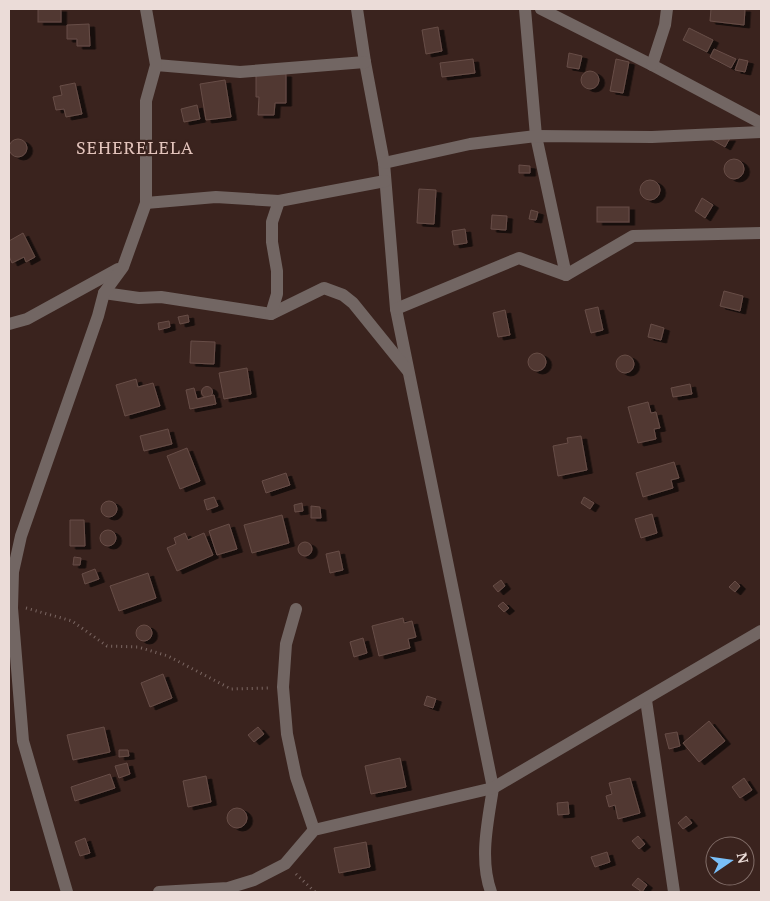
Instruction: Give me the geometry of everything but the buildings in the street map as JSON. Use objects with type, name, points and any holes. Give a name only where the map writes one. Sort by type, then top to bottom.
[{"type":"street","points":[[67,892],[23,741],[12,608],[13,572],[21,536],[98,316],[104,293],[122,267],[146,203],[146,101],[156,65],[146,9]]},
{"type":"street","points":[[357,9],[384,163],[396,309],[494,788],[486,835],[486,860],[491,892]]},
{"type":"street","points":[[525,9],[536,136],[566,275]]},
{"type":"street","points":[[541,9],[761,123]]},
{"type":"street","points":[[652,65],[665,25],[667,9]]},
{"type":"street","points":[[156,65],[240,72],[365,62]]},
{"type":"street","points":[[384,163],[470,144],[536,136],[652,137],[761,132]]},
{"type":"street","points":[[146,203],[216,198],[279,201],[385,181]]},
{"type":"street","points":[[271,314],[276,294],[277,271],[272,242],[272,222],[279,201]]},
{"type":"street","points":[[396,309],[519,258],[566,275],[634,236],[761,233]]},
{"type":"street","points":[[9,324],[27,319],[122,267]]},
{"type":"street","points":[[104,293],[139,298],[161,297],[271,314],[324,288],[336,292],[352,303],[410,373]]},
{"type":"street","points":[[296,609],[286,644],[284,687],[286,734],[296,777],[314,830]]},
{"type":"street","points":[[159,892],[228,888],[254,880],[285,864],[314,830],[494,788],[761,631]]},
{"type":"street","points":[[646,700],[674,892]]},
{"type":"path","points":[[12,608],[28,608],[72,621],[107,646],[138,648],[168,656],[231,689],[284,687]]},
{"type":"path","points":[[285,864],[315,892]]},
{"type":"district","name":"SEHERELELA","points":[[135,147]]}]
